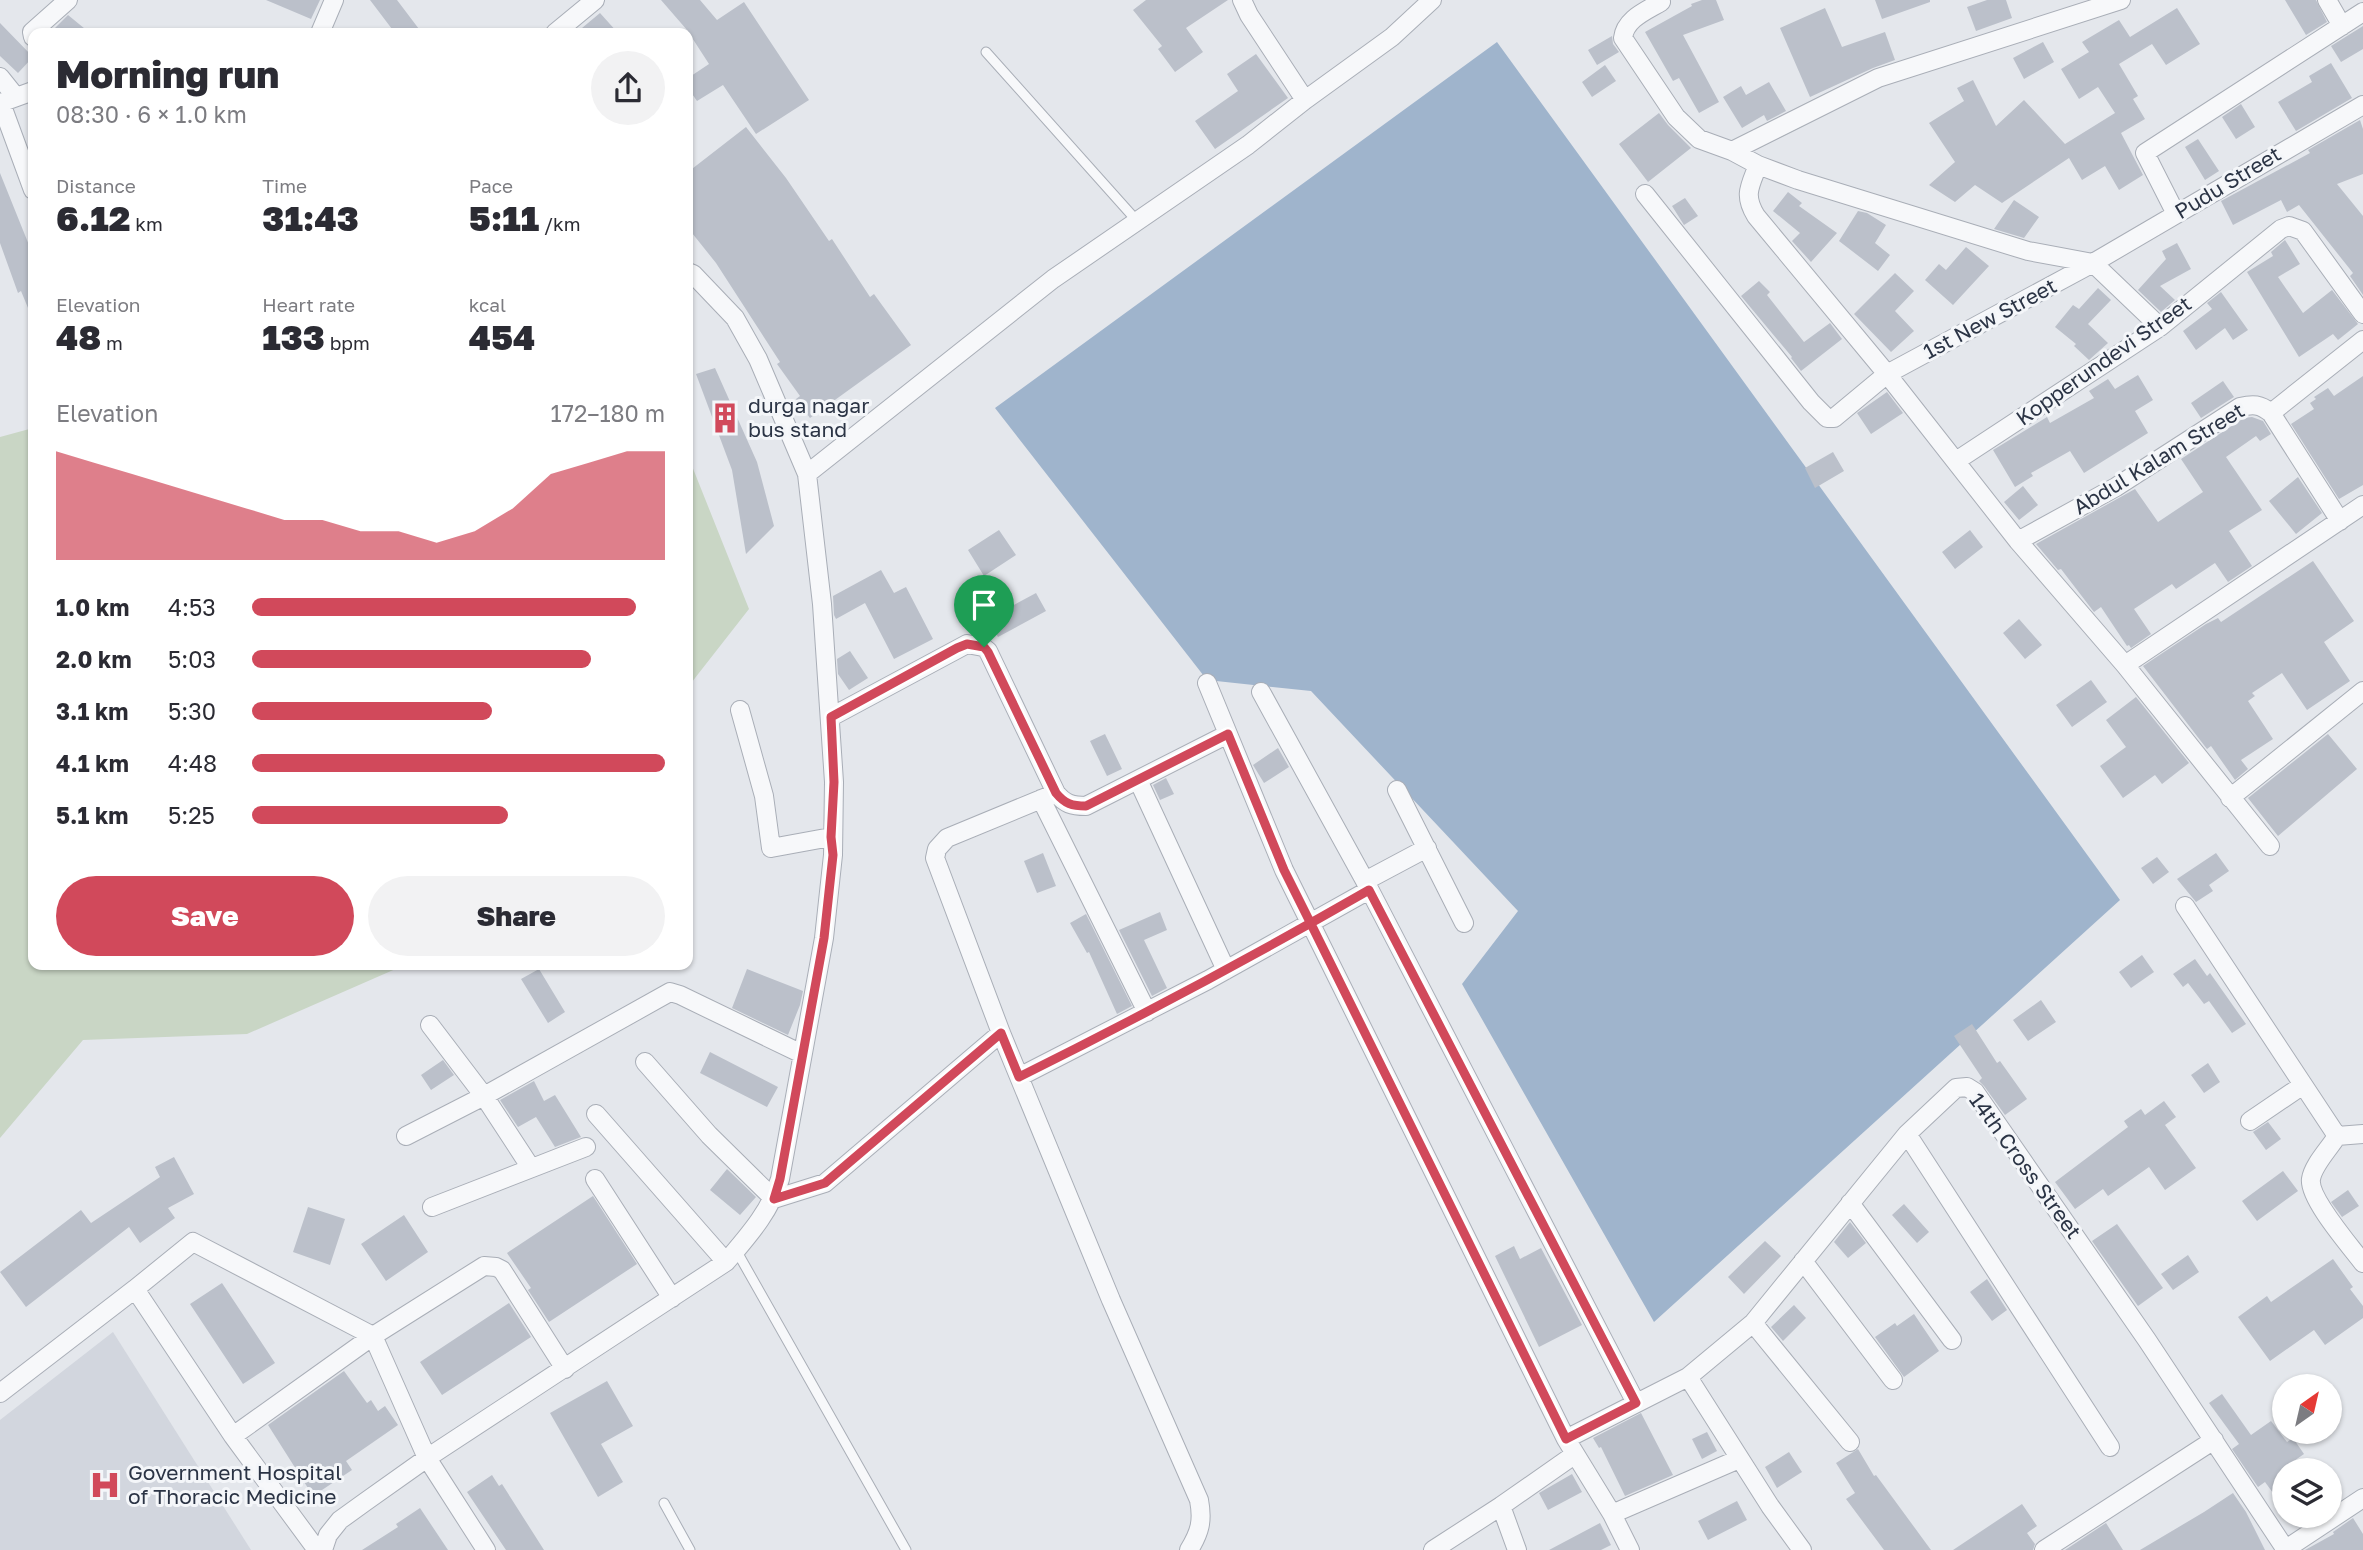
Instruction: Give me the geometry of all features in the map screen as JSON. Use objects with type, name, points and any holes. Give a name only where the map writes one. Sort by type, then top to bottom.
[{"type":"street","points":[[36,28],[68,0]]},
{"type":"street","points":[[322,28],[334,0]]},
{"type":"street","points":[[561,28],[595,0]]},
{"type":"street","points":[[1242,0],[1305,100]]},
{"type":"street","points":[[807,474],[1053,279],[1248,145],[1392,37],[1432,0]]},
{"type":"street","points":[[1732,151],[1878,78],[2121,0]]},
{"type":"street","points":[[2327,0],[2342,26]]},
{"type":"street","points":[[1662,1],[1631,20],[1624,28],[1623,38],[1676,117],[1699,139],[1798,180],[2028,251],[2093,264],[2160,327]]},
{"type":"street","points":[[2176,214],[2145,153],[2363,12]]},
{"type":"street","points":[[0,78],[12,98],[28,168]]},
{"type":"street","name":"Pudu Street","points":[[2093,264],[2363,105]]},
{"type":"street","points":[[1758,165],[1748,192],[1749,205],[1888,374],[2018,541],[2125,664],[2270,846]]},
{"type":"street","name":"1st New Street","points":[[1645,194],[1820,414],[1827,418],[1834,418],[1888,374],[2093,264]]},
{"type":"street","name":"Kopperundevi Street","points":[[1956,461],[2160,327],[2281,229],[2289,226],[2303,231],[2363,314]]},
{"type":"street","points":[[323,1550],[328,1535],[340,1520],[427,1458],[672,1298],[731,1256],[757,1226],[774,1199],[780,1179],[824,938],[833,855],[831,837],[834,782],[822,604],[807,474],[758,359],[735,318],[693,275]]},
{"type":"street","name":"Abdul Kalam Street","points":[[2018,541],[2116,487],[2240,407],[2261,405],[2271,413],[2363,340]]},
{"type":"street","points":[[2271,413],[2340,520]]},
{"type":"street","points":[[2125,664],[2363,505]]},
{"type":"street","points":[[831,717],[957,648],[967,644],[984,647],[1048,796],[1147,1012]]},
{"type":"street","points":[[1207,683],[1284,870],[1570,1447],[1612,1514],[1630,1550]]},
{"type":"street","points":[[2230,798],[2363,691]]},
{"type":"street","points":[[1261,692],[1367,886],[1636,1403]]},
{"type":"street","points":[[740,710],[764,796],[771,848],[831,837]]},
{"type":"street","points":[[1189,1550],[1200,1533],[1202,1517],[1199,1500],[1111,1300],[1019,1077],[935,858],[937,849],[947,838],[1048,796],[1073,806],[1086,806],[1228,734]]},
{"type":"street","points":[[1138,780],[1226,970]]},
{"type":"street","points":[[1397,790],[1464,923]]},
{"type":"street","points":[[1019,1077],[1311,924],[1427,848]]},
{"type":"street","points":[[2185,905],[2337,1136]]},
{"type":"street","points":[[406,1136],[484,1096],[670,992],[802,1054]]},
{"type":"street","points":[[429,1025],[484,1096],[531,1168]]},
{"type":"street","points":[[774,1199],[825,1183],[1001,1033]]},
{"type":"street","points":[[645,1062],[709,1135],[774,1199]]},
{"type":"street","points":[[2250,1121],[2303,1085]]},
{"type":"street","name":"14th Cross Street","points":[[1433,1550],[1502,1506],[1570,1447],[1636,1403],[1688,1377],[1753,1323],[1907,1134],[1956,1087],[1967,1087],[1975,1092],[2147,1340],[2286,1549]]},
{"type":"street","points":[[596,1114],[731,1256]]},
{"type":"street","points":[[1907,1134],[2110,1447]]},
{"type":"street","points":[[2337,1136],[2363,1134]]},
{"type":"street","points":[[2337,1136],[2313,1173],[2310,1183],[2315,1196],[2363,1263]]},
{"type":"street","points":[[432,1207],[586,1147]]},
{"type":"street","points":[[595,1178],[672,1298]]},
{"type":"street","points":[[1850,1202],[1952,1340]]},
{"type":"street","points":[[0,1393],[193,1242],[373,1336],[427,1458],[486,1550]]},
{"type":"street","points":[[1803,1261],[1893,1380]]},
{"type":"street","points":[[233,1436],[373,1336],[484,1266],[491,1265],[502,1270],[565,1369]]},
{"type":"street","points":[[135,1289],[233,1436],[317,1550]]},
{"type":"street","points":[[1753,1323],[1850,1442]]},
{"type":"street","points":[[1688,1377],[1801,1550]]},
{"type":"street","points":[[2044,1550],[2214,1440]]},
{"type":"street","points":[[1612,1514],[1740,1459]]},
{"type":"street","points":[[2286,1549],[2363,1498]]},
{"type":"street","points":[[1502,1506],[1517,1550]]},
{"type":"lane","points":[[986,52],[1137,221]]},
{"type":"lane","points":[[731,1256],[906,1550]]},
{"type":"lane","points":[[664,1503],[690,1550]]},
{"type":"shaded area","name":"Government Hospital of Thoracic Medicine","points":[[113,1332],[251,1550],[0,1550],[0,1420]]},
{"type":"green space","points":[[28,429],[28,970],[393,970],[247,1034],[83,1040],[0,1138],[0,437]]},
{"type":"green space","points":[[693,469],[749,609],[693,681]]},
{"type":"water","points":[[1497,42],[2120,900],[1654,1322],[1462,984],[1518,911],[1311,691],[1207,680],[995,408]]},
{"type":"building","points":[[266,0],[320,0],[311,19]]},
{"type":"building","points":[[370,0],[397,0],[418,28],[391,28]]},
{"type":"building","points":[[661,0],[700,0],[717,20],[744,2],[809,100],[756,134],[723,85],[697,101],[693,95],[693,75],[709,64],[693,39],[693,28],[685,28]]},
{"type":"building","points":[[1146,0],[1228,0],[1186,28],[1203,52],[1175,72],[1158,49],[1162,46],[1133,10]]},
{"type":"building","points":[[1702,0],[1716,0],[1724,20],[1683,35],[1719,102],[1699,113],[1679,78],[1673,81],[1645,32]]},
{"type":"building","points":[[1875,0],[1930,0],[1930,2],[1882,19]]},
{"type":"building","points":[[1987,0],[2006,0],[2012,18],[1976,31],[1967,7]]},
{"type":"building","points":[[2285,0],[2316,0],[2327,22],[2306,35]]},
{"type":"building","points":[[1825,8],[1842,47],[1885,32],[1895,60],[1810,97],[1780,28]]},
{"type":"building","points":[[2177,8],[2200,44],[2166,65],[2152,44],[2119,64],[2138,96],[2133,99],[2145,119],[2121,133],[2143,175],[2119,190],[2105,166],[2082,180],[2069,158],[2002,203],[1975,185],[1955,202],[1929,185],[1955,162],[1929,123],[1964,101],[1957,88],[1973,80],[1996,126],[2024,100],[2065,144],[2115,113],[2098,87],[2079,99],[2061,69],[2089,52],[2082,42],[2119,20],[2130,37]]},
{"type":"building","points":[[600,13],[614,28],[582,28]]},
{"type":"building","points":[[68,15],[84,28],[55,28]]},
{"type":"building","points":[[0,23],[28,52],[28,62],[18,73],[0,56]]},
{"type":"building","points":[[2363,26],[2363,49],[2341,62],[2331,46]]},
{"type":"building","points":[[1612,36],[1613,44],[1619,52],[1597,65],[1588,50]]},
{"type":"building","points":[[2043,42],[2054,62],[2024,79],[2013,58]]},
{"type":"building","points":[[1256,54],[1288,98],[1215,149],[1195,121],[1238,91],[1227,74]]},
{"type":"building","points":[[2331,63],[2352,98],[2296,131],[2278,102],[2312,82],[2309,76]]},
{"type":"building","points":[[1605,65],[1616,81],[1592,97],[1582,82]]},
{"type":"building","points":[[1769,82],[1786,111],[1767,121],[1764,115],[1742,128],[1723,97],[1741,86],[1746,95]]},
{"type":"building","points":[[2241,104],[2255,127],[2236,139],[2222,117]]},
{"type":"building","points":[[1659,113],[1691,148],[1648,182],[1619,144]]},
{"type":"building","points":[[2360,120],[2363,129],[2363,174],[2337,184],[2363,216],[2363,295],[2350,276],[2353,273],[2299,205],[2287,212],[2281,200],[2233,225],[2221,201],[2310,153],[2308,150]]},
{"type":"building","points":[[746,127],[786,178],[829,241],[832,239],[870,297],[874,294],[911,345],[810,418],[796,399],[800,396],[777,364],[780,362],[716,263],[693,234],[693,168]]},
{"type":"building","points":[[2198,139],[2219,171],[2205,180],[2185,147]]},
{"type":"building","points":[[0,173],[28,243],[28,308],[21,291],[18,293],[0,243]]},
{"type":"building","points":[[1788,192],[1802,203],[1799,206],[1837,233],[1811,262],[1792,241],[1800,233],[1773,211]]},
{"type":"building","points":[[1685,198],[1698,216],[1684,225],[1672,206]]},
{"type":"building","points":[[2014,200],[2039,217],[2024,238],[1994,229]]},
{"type":"building","points":[[1858,211],[1867,213],[1886,225],[1875,243],[1890,255],[1878,271],[1839,241]]},
{"type":"building","points":[[2285,240],[2300,264],[2278,277],[2303,313],[2332,290],[2358,324],[2338,340],[2333,334],[2299,357],[2247,272],[2273,256],[2271,252]]},
{"type":"building","points":[[2177,243],[2191,269],[2160,286],[2175,300],[2161,312],[2138,290],[2166,259],[2162,251]]},
{"type":"building","points":[[1966,247],[1989,266],[1953,305],[1925,280],[1939,264],[1946,270]]},
{"type":"building","points":[[1895,273],[1914,291],[1895,311],[1914,331],[1891,352],[1854,314]]},
{"type":"building","points":[[1759,281],[1770,292],[1767,295],[1804,342],[1830,323],[1842,339],[1801,371],[1741,296]]},
{"type":"building","points":[[2098,288],[2111,300],[2088,324],[2108,343],[2089,360],[2074,346],[2076,344],[2055,327],[2073,305],[2079,309]]},
{"type":"building","points":[[2221,292],[2248,330],[2233,340],[2225,328],[2196,350],[2183,331],[2212,309],[2207,303]]},
{"type":"building","name":"durga nagar bus stand","points":[[715,368],[757,462],[774,526],[746,554],[732,470],[696,374]]},
{"type":"building","points":[[2138,375],[2153,400],[2135,411],[2148,433],[2084,473],[2070,451],[2031,473],[2033,476],[2015,487],[1993,450],[2047,417],[2050,423],[2094,398],[2089,391],[2108,379],[2115,389]]},
{"type":"building","points":[[2363,376],[2363,485],[2339,499],[2291,424],[2314,409],[2310,403],[2316,399],[2314,397],[2328,388],[2334,396]]},
{"type":"building","points":[[2223,381],[2234,397],[2201,418],[2191,403]]},
{"type":"building","points":[[1887,392],[1903,413],[1871,434],[1857,413]]},
{"type":"building","points":[[2252,417],[2263,421],[2271,434],[2260,441],[2256,436],[2226,457],[2262,510],[2229,531],[2252,566],[2228,582],[2215,563],[2176,589],[2172,584],[2134,609],[2151,634],[2131,648],[2127,646],[2101,607],[2094,612],[2061,569],[2058,570],[2036,544],[2135,489],[2158,522],[2203,492],[2181,459],[2244,418]]},
{"type":"building","points":[[1833,452],[1844,471],[1815,488],[1805,468]]},
{"type":"building","points":[[2298,477],[2322,513],[2296,534],[2269,501]]},
{"type":"building","points":[[2023,486],[2038,505],[2019,520],[2004,502]]},
{"type":"building","points":[[999,530],[1016,555],[984,576],[968,550]]},
{"type":"building","points":[[1970,530],[1983,547],[1955,569],[1942,552]]},
{"type":"building","points":[[2313,561],[2354,621],[2324,642],[2350,681],[2307,710],[2282,673],[2252,693],[2255,696],[2248,701],[2273,739],[2241,760],[2248,769],[2235,780],[2211,746],[2207,749],[2143,666],[2206,624],[2218,618],[2221,622]]},
{"type":"building","points":[[881,570],[894,593],[906,587],[933,639],[894,659],[865,603],[836,619],[834,615],[833,596]]},
{"type":"building","points":[[1036,593],[1046,611],[998,637],[988,619]]},
{"type":"building","points":[[2019,619],[2042,645],[2025,659],[2003,633]]},
{"type":"building","points":[[850,651],[868,678],[849,690],[838,674],[837,659]]},
{"type":"building","points":[[2091,680],[2107,702],[2072,727],[2056,705]]},
{"type":"building","points":[[2136,697],[2189,763],[2162,784],[2155,775],[2123,798],[2100,766],[2126,747],[2106,720]]},
{"type":"building","points":[[1105,734],[1122,769],[1107,776],[1090,741]]},
{"type":"building","points":[[2328,734],[2357,769],[2278,836],[2248,798]]},
{"type":"building","points":[[1278,748],[1289,767],[1264,783],[1253,765]]},
{"type":"building","points":[[1166,778],[1174,794],[1160,800],[1153,785]]},
{"type":"building","points":[[1043,853],[1056,886],[1037,893],[1024,861]]},
{"type":"building","points":[[2216,853],[2229,871],[2209,885],[2213,891],[2196,902],[2177,879]]},
{"type":"building","points":[[2157,857],[2169,872],[2153,884],[2141,868]]},
{"type":"building","points":[[1160,912],[1167,930],[1144,940],[1167,988],[1152,996],[1119,930]]},
{"type":"building","points":[[1086,914],[1132,1006],[1117,1014],[1089,952],[1087,953],[1070,923]]},
{"type":"building","points":[[2142,955],[2154,972],[2131,988],[2119,972]]},
{"type":"building","points":[[2195,959],[2207,976],[2210,973],[2246,1024],[2232,1033],[2209,1001],[2204,1004],[2188,983],[2183,987],[2173,974]]},
{"type":"building","points":[[747,969],[803,991],[788,1035],[732,1008]]},
{"type":"building","points":[[540,970],[565,1012],[548,1023],[521,979]]},
{"type":"building","points":[[2041,1000],[2056,1022],[2028,1041],[2013,1020]]},
{"type":"building","points":[[1972,1024],[1997,1063],[2000,1061],[2027,1099],[2005,1115],[1979,1081],[1982,1078],[1954,1036]]},
{"type":"building","points":[[710,1052],[778,1087],[767,1107],[700,1073]]},
{"type":"building","points":[[443,1060],[454,1075],[431,1090],[421,1075]]},
{"type":"building","points":[[2208,1063],[2220,1082],[2204,1093],[2191,1075]]},
{"type":"building","points":[[534,1081],[544,1101],[555,1095],[581,1137],[555,1147],[536,1117],[518,1127],[500,1100]]},
{"type":"building","points":[[2164,1101],[2176,1117],[2165,1125],[2196,1168],[2165,1190],[2149,1167],[2108,1196],[2103,1189],[2075,1209],[2055,1182],[2128,1127],[2124,1121],[2141,1109],[2145,1115]]},
{"type":"building","points":[[2268,1122],[2281,1139],[2266,1150],[2253,1132]]},
{"type":"building","points":[[174,1157],[194,1194],[168,1208],[175,1218],[140,1243],[129,1227],[26,1307],[0,1272],[81,1210],[91,1223],[160,1177],[155,1167]]},
{"type":"building","points":[[727,1169],[756,1197],[740,1215],[710,1190]]},
{"type":"building","points":[[2283,1171],[2298,1191],[2257,1221],[2242,1201]]},
{"type":"building","points":[[2348,1190],[2359,1206],[2342,1217],[2331,1202]]},
{"type":"building","points":[[593,1196],[637,1264],[549,1322],[528,1290],[531,1288],[507,1253]]},
{"type":"building","points":[[1904,1204],[1929,1232],[1917,1243],[1892,1215]]},
{"type":"building","points":[[308,1207],[345,1219],[330,1265],[293,1252]]},
{"type":"building","points":[[404,1215],[428,1252],[386,1281],[361,1244]]},
{"type":"building","points":[[1850,1222],[1866,1243],[1848,1258],[1834,1242]]},
{"type":"building","points":[[2117,1224],[2163,1288],[2138,1306],[2092,1241]]},
{"type":"building","points":[[1765,1241],[1781,1256],[1744,1294],[1728,1277]]},
{"type":"building","points":[[1514,1246],[1520,1259],[1541,1248],[1582,1325],[1539,1347],[1495,1256]]},
{"type":"building","points":[[2188,1255],[2199,1272],[2173,1290],[2161,1274]]},
{"type":"building","points":[[2333,1259],[2363,1306],[2363,1318],[2325,1345],[2314,1330],[2270,1361],[2238,1317],[2267,1296],[2271,1302]]},
{"type":"building","points":[[1987,1279],[2007,1310],[1992,1321],[1970,1292]]},
{"type":"building","points":[[222,1283],[275,1363],[243,1384],[190,1304]]},
{"type":"building","points":[[509,1303],[531,1337],[442,1395],[420,1362]]},
{"type":"building","points":[[1794,1305],[1806,1318],[1783,1341],[1771,1327]]},
{"type":"building","points":[[1914,1314],[1939,1351],[1904,1377],[1875,1337]]},
{"type":"building","points":[[344,1371],[367,1403],[371,1400],[378,1411],[385,1406],[398,1425],[346,1461],[352,1470],[313,1496],[268,1425]]},
{"type":"building","points":[[607,1381],[633,1426],[601,1444],[623,1482],[598,1497],[550,1413]]},
{"type":"building","points":[[2222,1394],[2251,1435],[2271,1421],[2272,1444],[2297,1444],[2304,1454],[2298,1458],[2272,1458],[2272,1492],[2265,1482],[2258,1487],[2232,1449],[2239,1444],[2209,1403]]},
{"type":"building","points":[[1641,1413],[1673,1475],[1625,1496],[1601,1447],[1599,1448],[1593,1438]]},
{"type":"building","points":[[1707,1432],[1717,1451],[1702,1459],[1692,1439]]},
{"type":"building","points":[[1858,1449],[1874,1476],[1876,1475],[1931,1550],[1884,1550],[1846,1499],[1855,1493],[1836,1463]]},
{"type":"building","points":[[1789,1452],[1802,1472],[1777,1488],[1765,1467]]},
{"type":"building","points":[[1572,1474],[1582,1492],[1548,1510],[1539,1493]]},
{"type":"building","points":[[492,1475],[499,1486],[502,1484],[544,1550],[506,1550],[467,1492]]},
{"type":"building","points":[[2233,1493],[2265,1550],[2140,1550],[2204,1512]]},
{"type":"building","points":[[1737,1501],[1747,1520],[1708,1540],[1698,1521]]},
{"type":"building","points":[[2022,1504],[2037,1526],[2027,1533],[2035,1544],[2033,1550],[1953,1550]]},
{"type":"building","points":[[420,1508],[448,1550],[362,1550],[398,1527],[396,1524]]},
{"type":"building","points":[[2353,1518],[2363,1534],[2363,1550],[2305,1550],[2334,1534],[2333,1532]]},
{"type":"building","points":[[1600,1523],[1611,1545],[1601,1550],[1549,1550]]},
{"type":"building","points":[[2106,1523],[2123,1550],[2065,1550]]},
{"type":"place","name":"durga nagar bus stand","points":[[725,418]]},
{"type":"place","name":"Government Hospital of Thoracic Medicine","points":[[105,1485]]},
{"type":"route","points":[[984,647],[967,644],[957,648],[831,717],[833,855],[824,938],[780,1179],[774,1199],[825,1183],[1001,1033],[1019,1077],[1208,980],[1311,924],[1369,890],[1636,1403],[1566,1439],[1311,924],[1284,870],[1228,734],[1086,806],[1073,806],[1063,802],[1056,793],[984,647]]}]
